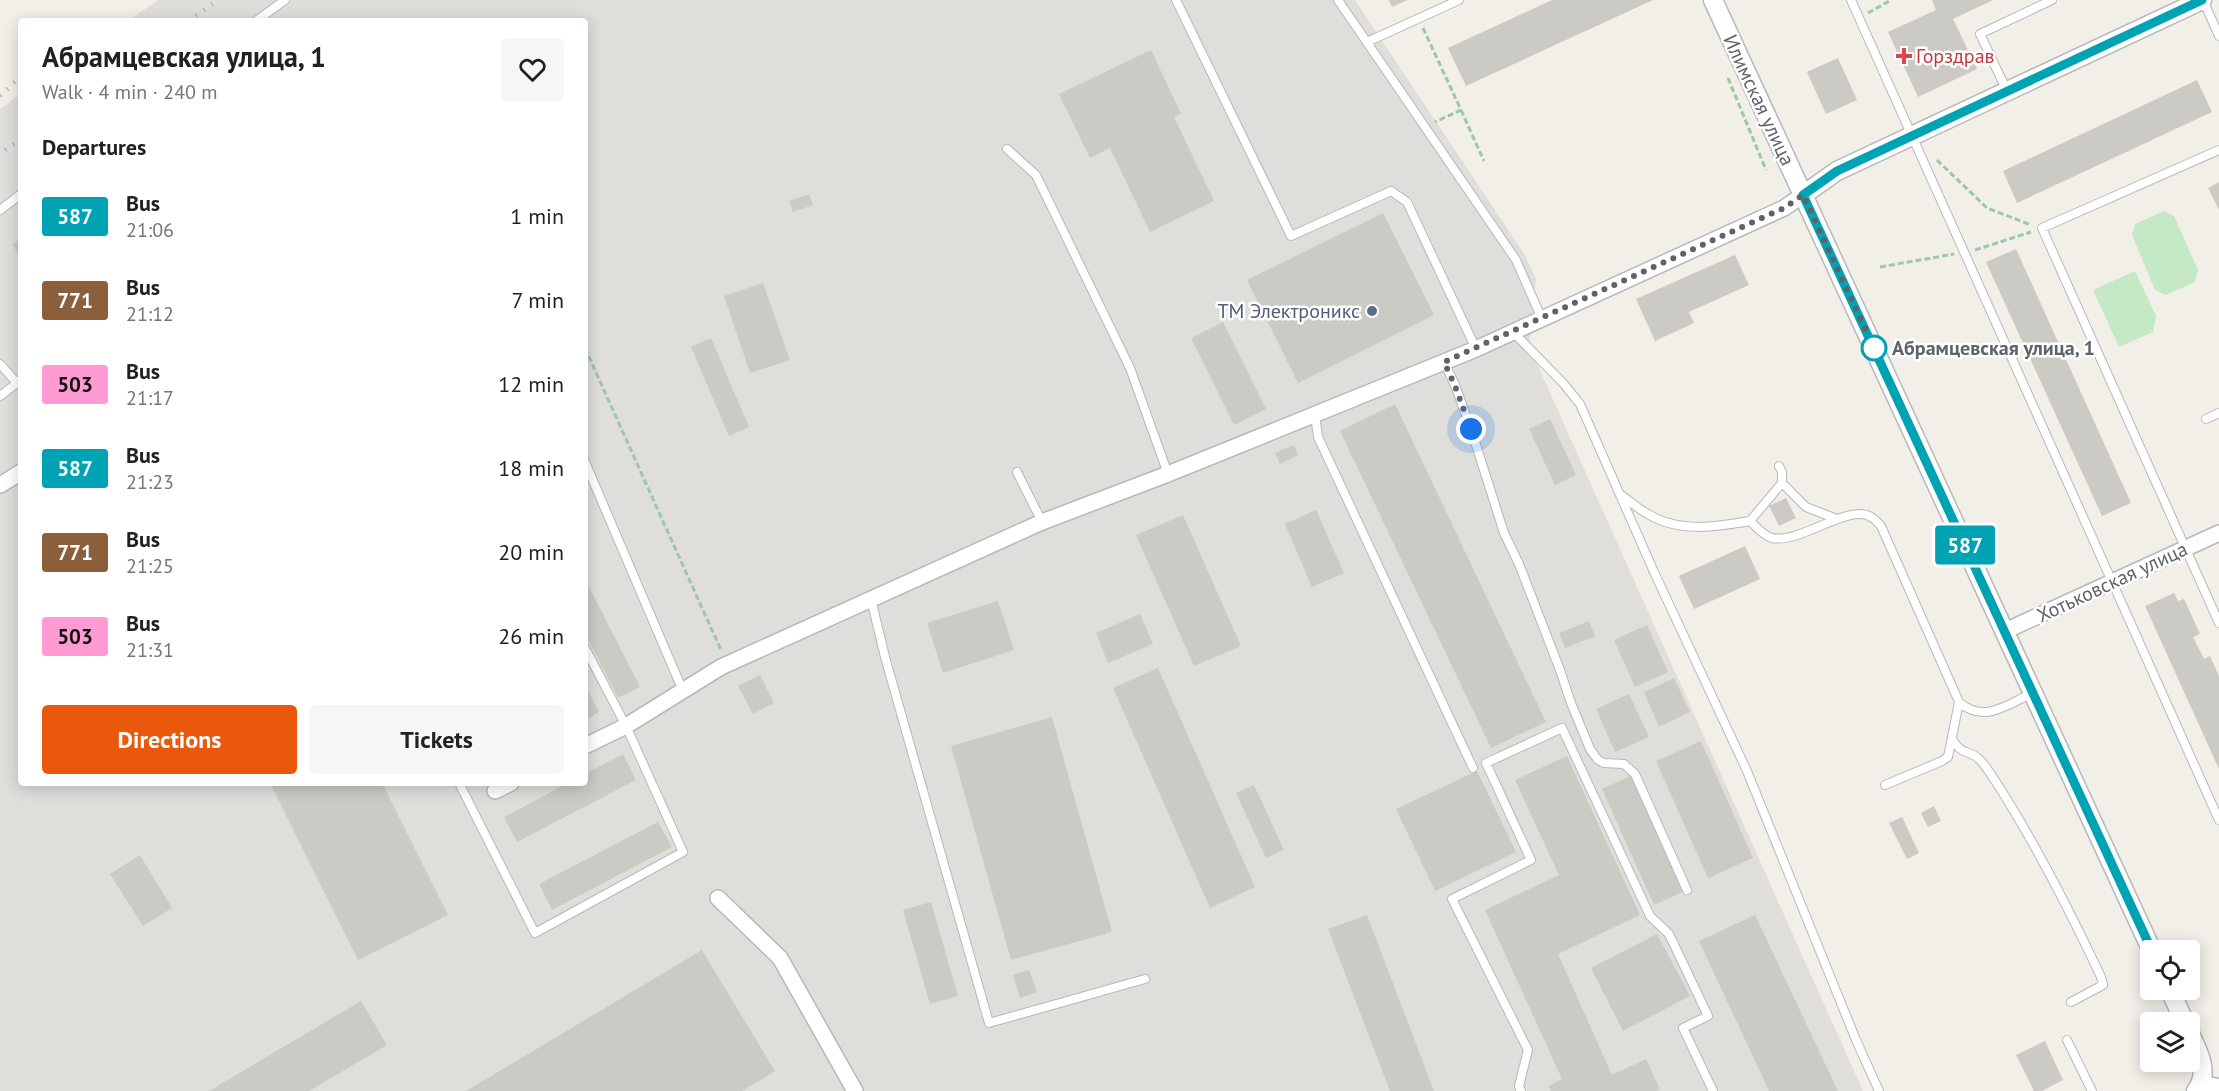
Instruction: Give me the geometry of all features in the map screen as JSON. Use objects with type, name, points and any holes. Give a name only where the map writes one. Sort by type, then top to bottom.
[{"type":"street","name":"Илимская улица","points":[[1713,0],[2147,940]]},
{"type":"street","points":[[588,745],[626,726],[727,664],[1042,522],[1168,474],[1476,349],[1784,208],[1837,171],[2203,0]]},
{"type":"street","points":[[0,485],[18,474]]},
{"type":"street","name":"Хотьковская улица","points":[[2005,631],[2219,533]]},
{"type":"street","points":[[495,791],[504,786]]},
{"type":"street","points":[[718,898],[780,958],[855,1091]]},
{"type":"street","points":[[2200,1058],[2204,1068],[2206,1087]]},
{"type":"lane","points":[[260,18],[285,0]]},
{"type":"lane","points":[[1176,0],[1291,236],[1391,191],[1407,202],[1476,349]]},
{"type":"lane","points":[[1338,0],[1515,260],[1542,319]]},
{"type":"lane","points":[[1367,42],[1459,0]]},
{"type":"lane","points":[[1851,0],[2219,820]]},
{"type":"lane","points":[[2007,92],[1980,34],[2052,0]]},
{"type":"lane","points":[[2203,0],[2219,36]]},
{"type":"lane","points":[[1006,150],[1036,175],[1130,368],[1168,474]]},
{"type":"lane","points":[[2219,150],[2042,228],[2219,623]]},
{"type":"lane","points":[[0,210],[18,196]]},
{"type":"lane","points":[[1513,332],[1563,383],[1580,404],[1747,771],[1856,1040],[1879,1091]]},
{"type":"lane","points":[[1444,362],[1459,396],[1504,533],[1519,564],[1590,749],[1598,760],[1604,763],[1624,764],[1635,774],[1687,890]]},
{"type":"lane","points":[[0,364],[18,381]]},
{"type":"lane","points":[[0,396],[18,383]]},
{"type":"lane","points":[[2206,419],[2219,413]]},
{"type":"lane","points":[[1315,415],[1318,437],[1473,768]]},
{"type":"lane","points":[[1619,494],[1649,515],[1673,525],[1701,527],[1750,521],[1782,483],[1782,472],[1779,466]]},
{"type":"lane","points":[[588,469],[683,691]]},
{"type":"lane","points":[[1017,471],[1042,522]]},
{"type":"lane","points":[[1782,483],[1806,507],[1838,519]]},
{"type":"lane","points":[[1750,521],[1772,538],[1786,538],[1809,532],[1838,519],[1863,514],[1872,517],[1881,526],[1959,702],[1969,710],[1983,713],[2033,693]]},
{"type":"lane","points":[[871,599],[989,1023],[1145,979]]},
{"type":"lane","points":[[461,786],[535,933],[683,852],[626,726],[588,654]]},
{"type":"lane","points":[[1885,784],[1948,757],[1959,702]]},
{"type":"lane","points":[[1521,1091],[1519,1086],[1527,1050],[1452,899],[1531,860],[1486,763],[1562,728],[1650,916],[1669,934],[1708,1016],[1683,1028],[1713,1091]]},
{"type":"lane","points":[[1953,739],[1959,750],[1979,759],[1993,777],[2058,886],[2101,977],[2103,985],[2071,1002]]},
{"type":"lane","points":[[2067,1040],[2092,1091]]},
{"type":"path","points":[[1859,19],[1891,0]]},
{"type":"path","points":[[1419,19],[1484,161]]},
{"type":"path","points":[[1726,74],[1766,170]]},
{"type":"path","points":[[1436,122],[1461,110]]},
{"type":"path","points":[[1937,160],[1987,208],[2042,228]]},
{"type":"path","points":[[588,355],[727,664]]},
{"type":"shaded area","points":[[158,0],[1355,0],[1525,255],[1536,279],[1529,346],[1863,1091],[0,1091],[0,109],[18,96],[18,786],[588,786],[588,18],[132,18]]},
{"type":"green space","points":[[2164,211],[2174,216],[2198,270],[2195,282],[2166,295],[2155,290],[2132,235],[2135,224]]},
{"type":"green space","points":[[2135,271],[2156,316],[2153,332],[2119,347],[2093,290]]},
{"type":"building","points":[[1389,0],[1408,0],[1392,7]]},
{"type":"building","points":[[1552,0],[1653,0],[1466,86],[1448,48]]},
{"type":"building","points":[[1932,0],[1993,0],[1953,19],[1977,69],[1918,97],[1888,32],[1936,10]]},
{"type":"building","points":[[1151,50],[1181,114],[1174,117],[1214,201],[1150,232],[1110,148],[1090,158],[1059,94]]},
{"type":"building","points":[[1838,58],[1857,100],[1826,114],[1807,72]]},
{"type":"building","points":[[2197,80],[2212,112],[2017,203],[2003,171]]},
{"type":"building","points":[[2219,182],[2219,210],[2208,188]]},
{"type":"building","points":[[809,194],[813,205],[793,212],[789,201]]},
{"type":"building","points":[[1383,213],[1434,315],[1298,383],[1247,280]]},
{"type":"building","points":[[18,240],[18,252],[12,245]]},
{"type":"building","points":[[2016,249],[2131,503],[2102,516],[1986,262]]},
{"type":"building","points":[[1735,255],[1749,285],[1689,312],[1694,323],[1655,341],[1636,299]]},
{"type":"building","points":[[763,283],[790,360],[750,373],[724,296]]},
{"type":"building","points":[[1223,322],[1266,409],[1234,425],[1191,338]]},
{"type":"building","points":[[711,338],[749,427],[729,436],[691,347]]},
{"type":"building","points":[[1395,404],[1546,722],[1491,748],[1340,431]]},
{"type":"building","points":[[1550,419],[1576,475],[1555,485],[1529,429]]},
{"type":"building","points":[[1294,445],[1298,455],[1280,464],[1275,453]]},
{"type":"building","points":[[1786,498],[1796,518],[1779,526],[1769,506]]},
{"type":"building","points":[[1316,510],[1344,573],[1312,587],[1285,524]]},
{"type":"building","points":[[1183,515],[1241,646],[1194,666],[1136,535]]},
{"type":"building","points":[[1745,546],[1760,579],[1694,609],[1679,576]]},
{"type":"building","points":[[588,585],[640,687],[618,698],[588,639]]},
{"type":"building","points":[[2174,593],[2178,601],[2184,599],[2200,634],[2193,637],[2204,659],[2210,656],[2219,676],[2219,769],[2145,606]]},
{"type":"building","points":[[998,601],[1014,650],[943,673],[927,623]]},
{"type":"building","points":[[1140,614],[1153,644],[1108,663],[1096,633]]},
{"type":"building","points":[[1589,621],[1595,636],[1565,648],[1559,633]]},
{"type":"building","points":[[1647,625],[1668,672],[1635,687],[1614,640]]},
{"type":"building","points":[[1158,668],[1255,887],[1210,908],[1113,688]]},
{"type":"building","points":[[760,675],[774,703],[753,714],[738,686]]},
{"type":"building","points":[[1674,678],[1690,712],[1659,727],[1644,692]]},
{"type":"building","points":[[588,691],[599,712],[588,718]]},
{"type":"building","points":[[1629,694],[1649,737],[1615,752],[1596,709]]},
{"type":"building","points":[[1052,717],[1112,932],[1011,960],[951,746]]},
{"type":"building","points":[[1701,741],[1753,858],[1708,878],[1656,761]]},
{"type":"building","points":[[623,754],[636,780],[517,842],[504,817],[562,786],[588,786],[588,772]]},
{"type":"building","points":[[1567,756],[1640,915],[1558,954],[1612,1075],[1646,1059],[1660,1089],[1656,1091],[1551,1091],[1548,1086],[1562,1079],[1485,910],[1559,875],[1515,780]]},
{"type":"building","points":[[1477,771],[1516,852],[1435,891],[1396,809]]},
{"type":"building","points":[[1635,774],[1687,890],[1654,905],[1602,789]]},
{"type":"building","points":[[1254,785],[1284,850],[1266,858],[1236,793]]},
{"type":"building","points":[[271,786],[384,786],[448,915],[358,960]]},
{"type":"building","points":[[1934,806],[1941,821],[1928,827],[1921,813]]},
{"type":"building","points":[[1902,817],[1919,853],[1907,859],[1889,823]]},
{"type":"building","points":[[658,822],[672,847],[552,910],[539,884]]},
{"type":"building","points":[[140,855],[172,908],[143,926],[110,874]]},
{"type":"building","points":[[931,902],[958,996],[930,1004],[903,910]]},
{"type":"building","points":[[1367,915],[1434,1091],[1390,1091],[1328,929]]},
{"type":"building","points":[[1755,915],[1838,1091],[1769,1091],[1699,941]]},
{"type":"building","points":[[1657,934],[1690,996],[1623,1031],[1591,968]]},
{"type":"building","points":[[702,950],[775,1071],[742,1091],[466,1091]]},
{"type":"building","points":[[1029,970],[1037,992],[1020,998],[1013,975]]},
{"type":"building","points":[[361,1001],[387,1045],[309,1091],[209,1091]]},
{"type":"building","points":[[2045,1041],[2063,1080],[2042,1091],[2034,1091],[2016,1055]]},
{"type":"railway","points":[[192,18],[218,0]]},
{"type":"railway","points":[[0,96],[18,79]]},
{"type":"railway","points":[[5,150],[18,141]]},
{"type":"bus line","name":"587","points":[[2147,940],[1803,195],[1837,171],[2202,0]]},
{"type":"place","name":"Горздрав","points":[[1904,56]]},
{"type":"place","name":"ТМ Электроникс","points":[[1372,311]]},
{"type":"place","name":"Абрамцевская улица, 1","points":[[1874,348]]},
{"type":"route","points":[[1471,429],[1444,362],[1784,208],[1803,195],[1874,348]]}]
